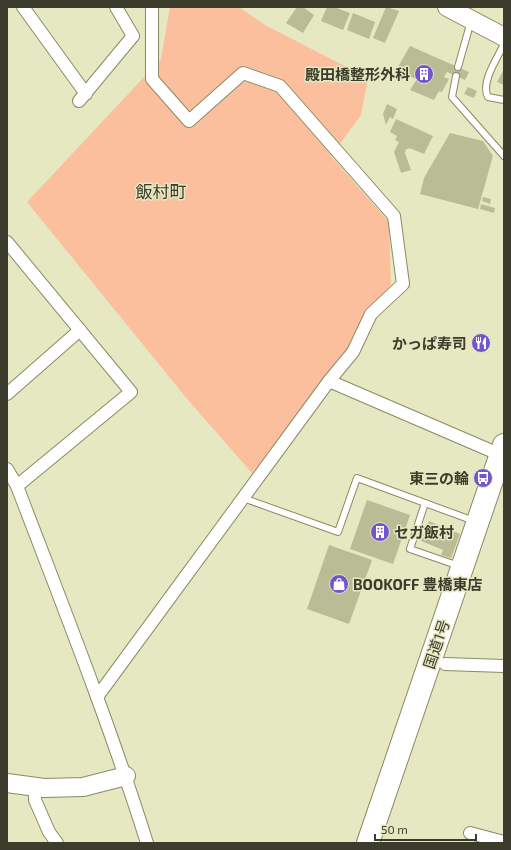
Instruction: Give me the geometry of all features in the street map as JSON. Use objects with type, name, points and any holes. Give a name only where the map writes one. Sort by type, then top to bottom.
[{"type":"highway","name":"国道1号","points":[[368,843],[502,450]]},
{"type":"highway","name":"国道1号","points":[[384,843],[504,489]]},
{"type":"street","points":[[23,7],[82,98],[133,36],[116,7]]},
{"type":"street","points":[[97,697],[329,381],[353,352],[371,314],[403,284],[394,216],[280,86],[243,73],[189,121],[152,79],[152,7]]},
{"type":"street","points":[[447,7],[504,37]]},
{"type":"street","points":[[7,242],[131,392],[17,486]]},
{"type":"street","points":[[7,394],[80,330]]},
{"type":"street","points":[[329,381],[502,450]]},
{"type":"street","points":[[7,469],[17,486],[97,697],[126,776],[147,843]]},
{"type":"street","points":[[445,664],[504,666]]},
{"type":"street","points":[[7,783],[44,788],[84,787],[126,776]]},
{"type":"street","points":[[35,787],[35,800],[49,832],[56,843]]},
{"type":"street","points":[[470,833],[504,842]]},
{"type":"lane","points":[[458,67],[471,20]]},
{"type":"lane","points":[[504,44],[488,77],[486,93],[488,97],[504,100]]},
{"type":"lane","points":[[456,76],[452,97],[504,156]]},
{"type":"lane","points":[[243,498],[338,532],[357,478],[478,523]]},
{"type":"lane","points":[[425,503],[410,549],[462,568]]},
{"type":"shaded area","points":[[170,7],[239,7],[265,25],[368,78],[361,115],[331,156],[389,222],[391,285],[364,315],[347,352],[252,473],[188,400],[27,202],[161,59]]},
{"type":"building","points":[[297,7],[303,7],[314,15],[303,33],[286,23]]},
{"type":"building","points":[[327,7],[334,7],[350,13],[343,30],[321,21]]},
{"type":"building","points":[[386,7],[399,11],[385,43],[373,38]]},
{"type":"building","points":[[353,13],[375,22],[369,39],[347,30]]},
{"type":"building","name":"殿田橋整形外科","points":[[410,46],[469,72],[465,80],[447,72],[444,77],[449,79],[442,92],[439,91],[434,100],[410,90],[417,79],[395,72]]},
{"type":"building","points":[[504,69],[504,85],[497,82]]},
{"type":"building","points":[[468,87],[477,91],[474,98],[464,94]]},
{"type":"building","points":[[387,104],[397,109],[393,119],[390,117],[386,125],[383,114]]},
{"type":"building","points":[[396,119],[433,136],[424,154],[409,148],[406,149],[405,153],[411,170],[401,173],[394,152],[399,142],[395,140],[397,136],[390,132]]},
{"type":"building","points":[[450,133],[483,141],[493,156],[478,209],[420,194],[424,178]]},
{"type":"building","points":[[483,197],[491,199],[490,204],[482,201]]},
{"type":"building","points":[[481,204],[495,208],[494,213],[480,209]]},
{"type":"building","name":"セガ飯村","points":[[367,500],[410,515],[393,564],[350,549]]},
{"type":"building","points":[[429,521],[460,534],[451,558],[441,555],[443,550],[421,541]]},
{"type":"building","name":"BOOKOFF 豊橋東店","points":[[329,545],[372,560],[349,624],[307,609]]},
{"type":"place","name":"殿田橋整形外科","points":[[424,74]]},
{"type":"place","name":"かっぱ寿司","points":[[481,343]]},
{"type":"place","name":"東三の輪","points":[[483,478]]},
{"type":"place","name":"セガ飯村","points":[[380,532]]},
{"type":"place","name":"BOOKOFF 豊橋東店","points":[[339,584]]},
{"type":"district","name":"飯村町","points":[[161,191]]}]
